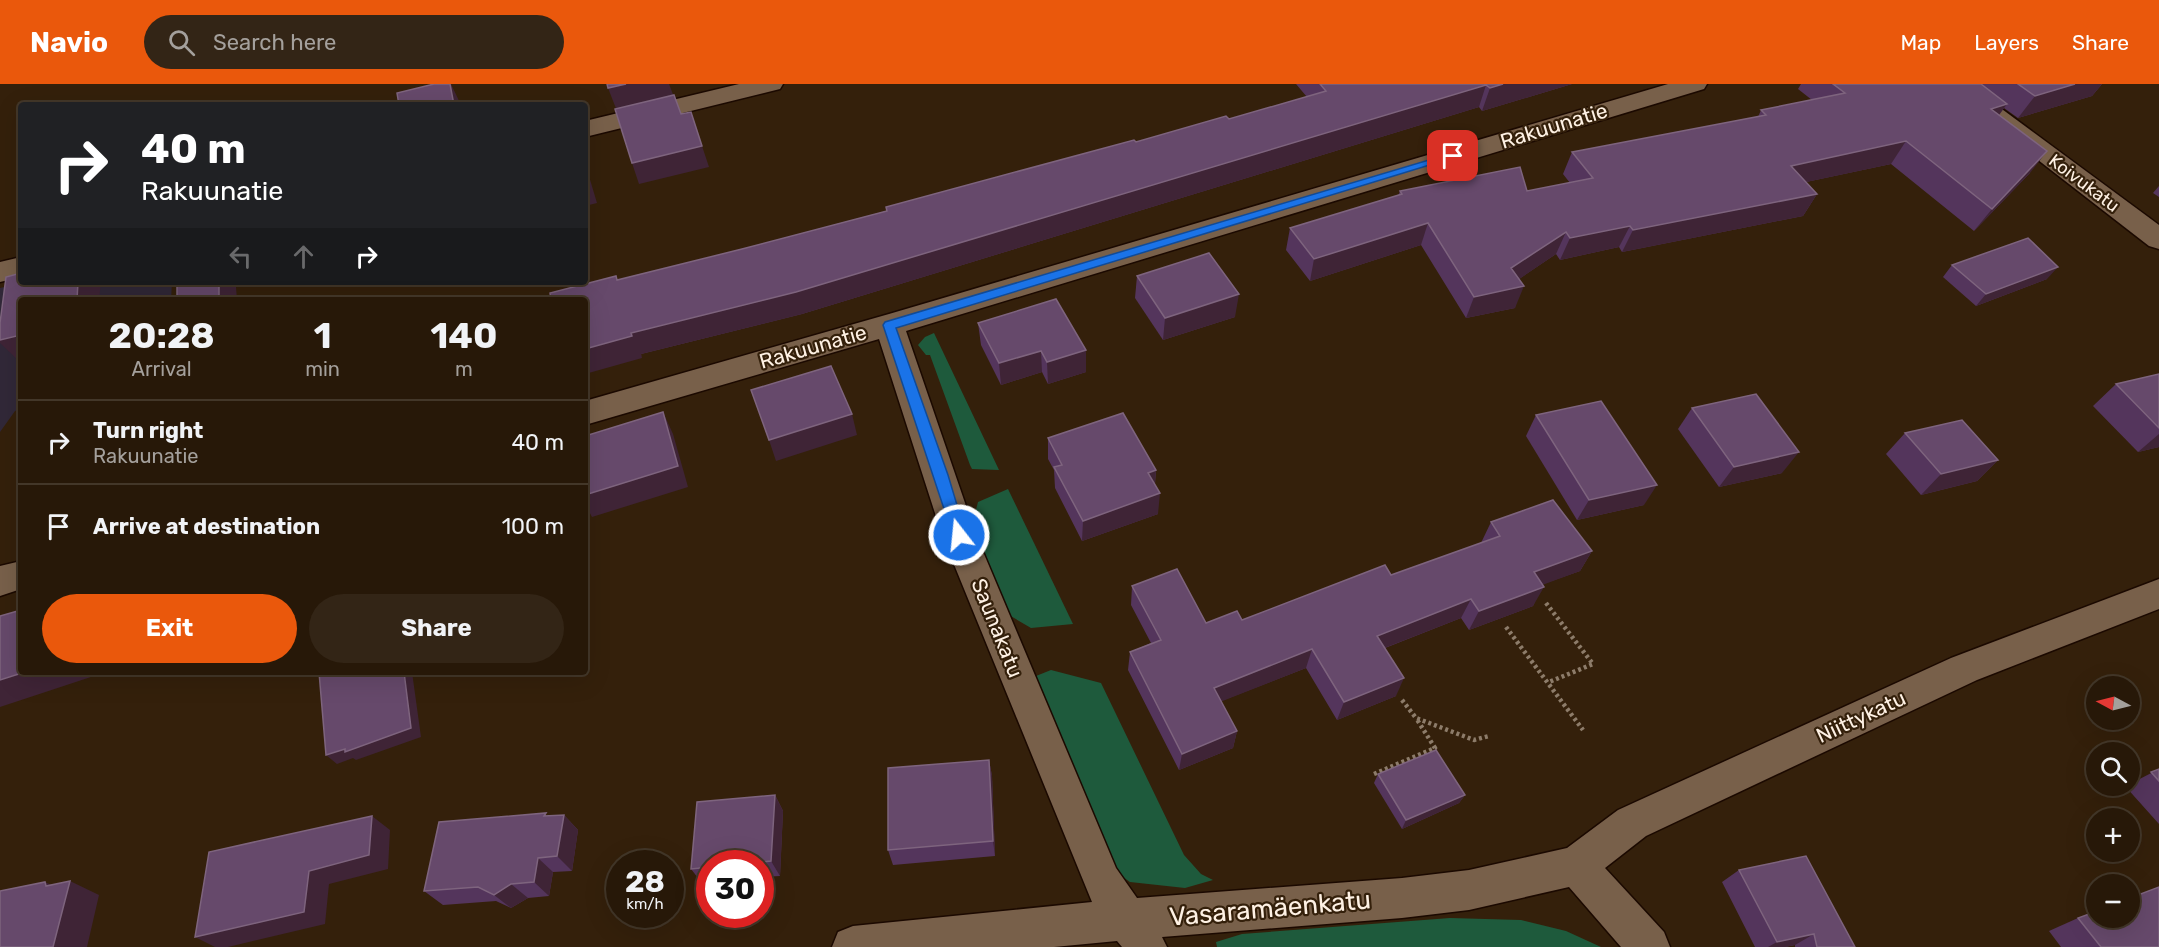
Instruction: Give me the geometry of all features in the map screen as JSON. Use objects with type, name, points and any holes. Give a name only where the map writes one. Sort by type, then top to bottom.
[{"type":"street","points":[[588,128],[771,84]]},
{"type":"street","name":"Rakuunatie","points":[[588,412],[889,325],[1695,84]]},
{"type":"street","name":"Koivukatu","points":[[1952,84],[2159,239]]},
{"type":"street","points":[[0,272],[18,268]]},
{"type":"street","name":"Saunakatu","points":[[889,325],[941,475],[959,535],[1102,882],[1138,933]]},
{"type":"street","points":[[0,581],[18,576]]},
{"type":"street","name":"Niittykatu","points":[[1576,866],[1632,823],[1964,669],[2159,594]]},
{"type":"street","points":[[1576,866],[1648,947]]},
{"type":"street","name":"Vasaramäenkatu","points":[[853,947],[1138,933],[1469,890],[1576,866]]},
{"type":"path","points":[[1546,603],[1593,664],[1549,682]]},
{"type":"path","points":[[1506,627],[1583,730]]},
{"type":"path","points":[[1374,774],[1435,748],[1402,700]]},
{"type":"path","points":[[1416,718],[1474,740],[1489,736]]},
{"type":"shaded area","points":[[18,284],[172,285],[171,297],[18,297],[18,410],[0,432],[0,288]]},
{"type":"green space","points":[[934,333],[999,470],[972,469],[970,465],[930,355],[926,355],[918,345],[925,337]]},
{"type":"green space","points":[[1008,489],[1073,624],[1031,628],[1009,615],[971,529],[978,502]]},
{"type":"green space","points":[[1051,670],[1101,683],[1184,855],[1201,874],[1213,880],[1185,888],[1130,882],[1113,870],[1031,685],[1036,676]]},
{"type":"green space","points":[[1450,918],[1521,920],[1566,931],[1601,947],[1217,947],[1216,942],[1242,934]]},
{"type":"building","points":[[434,84],[450,84],[453,102],[398,102],[397,93]]},
{"type":"building","points":[[607,84],[626,84],[608,88]]},
{"type":"building","points":[[1320,84],[1503,84],[1490,88],[1486,85],[796,292],[631,333],[632,336],[588,348],[588,297],[551,297],[550,293],[616,276],[617,280],[742,249],[887,211],[886,207],[1134,140],[1136,142],[1226,116],[1229,119],[1326,91]]},
{"type":"building","points":[[1833,84],[1981,84],[2007,104],[1991,109],[2047,151],[1992,209],[1906,141],[1791,166],[1817,194],[1633,230],[1630,226],[1570,238],[1566,232],[1511,268],[1524,286],[1474,297],[1428,223],[1314,259],[1290,228],[1402,194],[1400,191],[1520,167],[1527,191],[1593,178],[1572,152],[1766,115],[1761,110],[1845,93]]},
{"type":"building","points":[[2018,84],[2075,84],[2035,96]]},
{"type":"building","points":[[674,95],[681,114],[691,112],[702,146],[632,163],[615,109]]},
{"type":"building","points":[[2028,238],[2058,267],[1986,294],[1952,265]]},
{"type":"building","points":[[1209,253],[1239,294],[1165,318],[1137,276]]},
{"type":"building","points":[[18,274],[18,285],[78,285],[77,297],[18,297],[18,336],[0,340],[6,277]]},
{"type":"building","points":[[177,285],[219,285],[219,297],[177,297]]},
{"type":"building","points":[[1056,299],[1086,350],[1047,362],[1041,351],[999,363],[978,323]]},
{"type":"building","points":[[831,366],[852,414],[769,440],[751,390]]},
{"type":"building","points":[[2159,374],[2159,428],[2116,384]]},
{"type":"building","points":[[1756,394],[1799,452],[1734,467],[1692,408]]},
{"type":"building","points":[[1601,401],[1657,485],[1589,500],[1536,415]]},
{"type":"building","points":[[663,412],[678,466],[588,494],[588,435]]},
{"type":"building","points":[[1123,413],[1156,470],[1148,473],[1160,493],[1083,521],[1054,467],[1062,465],[1048,438]]},
{"type":"building","points":[[1962,420],[1998,460],[1941,474],[1905,433]]},
{"type":"building","points":[[1553,500],[1592,551],[1534,572],[1544,587],[1479,611],[1471,599],[1377,636],[1404,678],[1344,702],[1312,649],[1214,688],[1237,731],[1182,754],[1130,652],[1161,640],[1132,586],[1177,569],[1206,623],[1237,611],[1242,620],[1385,565],[1391,575],[1500,536],[1491,522]]},
{"type":"building","points":[[18,611],[18,674],[0,680],[0,616]]},
{"type":"building","points":[[319,675],[404,675],[411,728],[345,752],[345,749],[326,755]]},
{"type":"building","points":[[1436,750],[1465,795],[1406,820],[1378,774]]},
{"type":"building","points":[[989,760],[993,841],[888,850],[888,768]]},
{"type":"building","points":[[2159,769],[2159,781],[2151,772]]},
{"type":"building","points":[[775,795],[772,850],[696,850],[696,868],[691,869],[697,802]]},
{"type":"building","points":[[546,813],[544,816],[564,815],[557,856],[538,858],[534,882],[511,884],[494,895],[478,887],[424,891],[439,822]]},
{"type":"building","points":[[372,816],[369,855],[309,871],[304,912],[195,937],[209,852]]},
{"type":"building","points":[[1806,856],[1855,947],[1817,947],[1814,934],[1777,942],[1739,870]]},
{"type":"building","points":[[70,881],[53,947],[0,947],[0,891],[45,882],[46,886]]},
{"type":"building","points":[[2159,887],[2159,947],[2101,947],[2078,918],[2086,915],[2086,928],[2140,928],[2140,894]]},
{"type":"route","points":[[959,535],[941,475],[889,325],[1453,156]]}]
